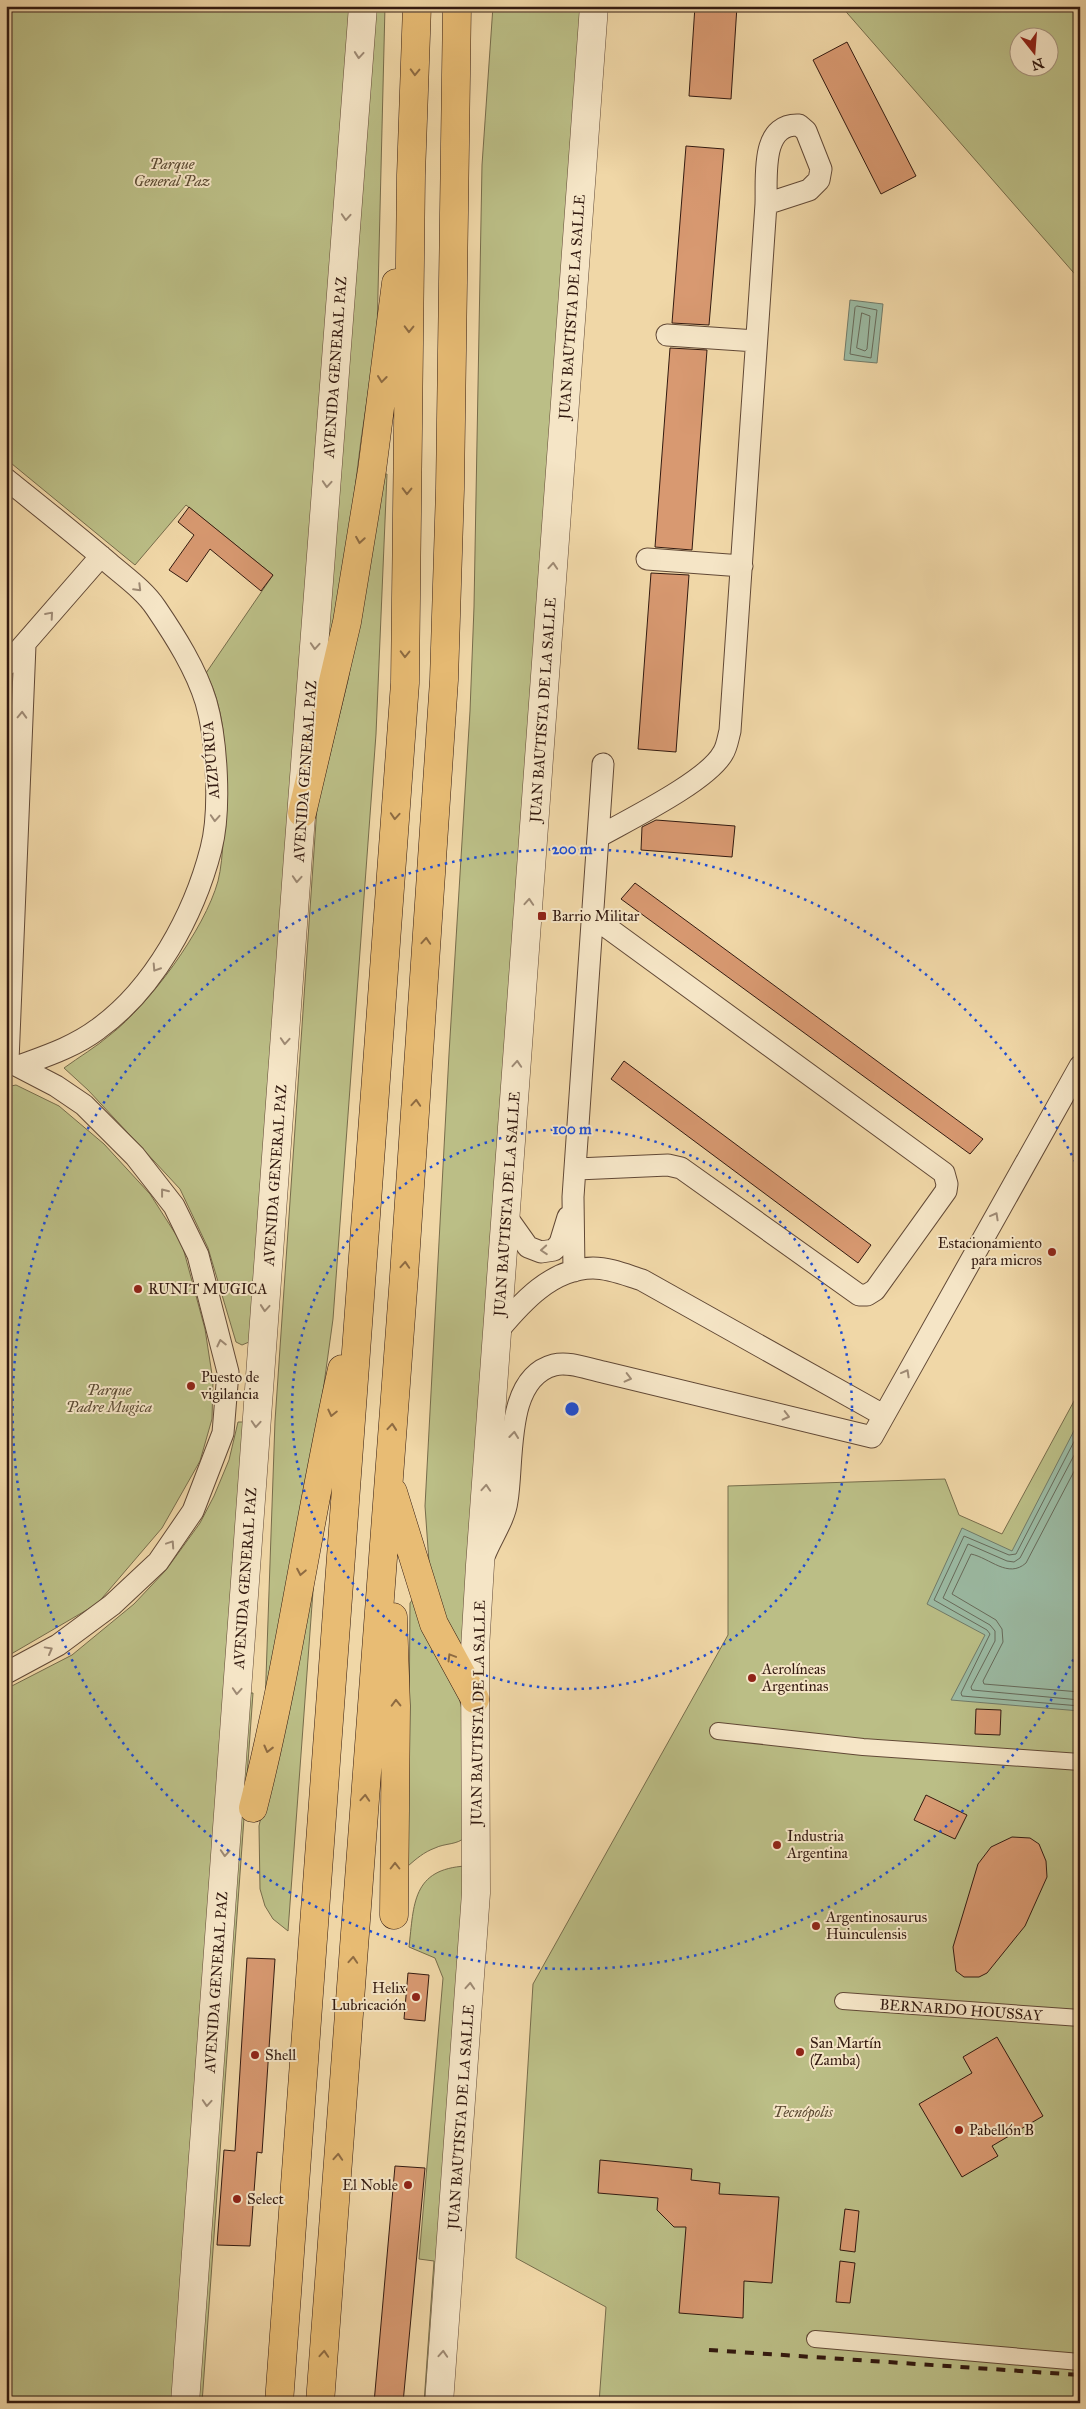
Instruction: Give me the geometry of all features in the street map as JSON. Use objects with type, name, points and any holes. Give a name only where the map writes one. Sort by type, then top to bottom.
[{"type":"highway","points":[[279,2403],[405,683],[412,175],[417,6]]},
{"type":"highway","points":[[320,2403],[405,1266],[444,680],[450,489],[457,6]]},
{"type":"highway","points":[[456,49],[463,6]]},
{"type":"highway","points":[[302,813],[347,622],[372,470],[388,338],[412,175]]},
{"type":"highway","points":[[253,1808],[269,1745],[327,1432],[362,1280]]},
{"type":"highway","points":[[388,1476],[434,1624],[475,1699]]},
{"type":"highway","points":[[388,1476],[396,1706],[394,1915]]},
{"type":"street","name":"AVENIDA GENERAL PAZ","points":[[185,2403],[363,6]]},
{"type":"street","name":"JUAN BAUTISTA DE LA SALLE","points":[[439,2403],[476,1893],[475,1649],[480,1565],[594,6]]},
{"type":"street","points":[[598,837],[690,784],[710,770],[724,753],[730,731],[766,204]]},
{"type":"street","points":[[667,335],[756,341]]},
{"type":"street","name":"AIZPÚRUA","points":[[6,479],[101,556],[154,605],[179,646],[206,702],[216,782],[211,848],[200,887],[169,948],[148,980],[124,1008],[97,1030],[67,1048],[11,1062]]},
{"type":"street","points":[[6,665],[101,556]]},
{"type":"street","points":[[647,559],[742,566]]},
{"type":"street","points":[[6,1673],[58,1645],[104,1611],[158,1562],[193,1511],[223,1433],[228,1372],[198,1255],[174,1206],[135,1156],[84,1105],[11,1062],[25,645]]},
{"type":"street","points":[[574,1271],[574,1197],[603,764]]},
{"type":"street","points":[[577,1169],[668,1165],[681,1168],[859,1295],[867,1295],[875,1290],[946,1191],[947,1184],[944,1173],[593,917]]},
{"type":"street","points":[[480,1565],[507,1503],[517,1408],[531,1378],[554,1365],[566,1364],[603,1372],[872,1437],[882,1415],[1080,1066]]},
{"type":"street","points":[[506,1216],[528,1247],[541,1252],[554,1250],[560,1243],[574,1197]]},
{"type":"street","points":[[498,1332],[526,1299],[553,1280],[574,1271],[594,1268],[616,1271],[642,1280],[882,1415]]},
{"type":"street","points":[[228,1372],[260,1376]]},
{"type":"street","points":[[718,1731],[862,1747],[1080,1762]]},
{"type":"street","name":"BERNARDO HOUSSAY","points":[[843,2001],[1080,2018]]},
{"type":"street","points":[[815,2339],[1080,2362]]},
{"type":"green space","name":"Parque General Paz","points":[[6,6],[351,6],[249,1342],[242,1345],[236,1342],[208,1248],[180,1189],[88,1090],[64,1068],[105,1039],[142,1005],[174,965],[201,921],[211,900],[218,881],[221,861],[224,824],[225,760],[221,716],[206,673],[273,575],[186,505],[135,565],[6,459]]},
{"type":"green space","points":[[374,6],[385,6],[377,333],[361,440],[334,656],[326,656]]},
{"type":"green space","points":[[493,6],[582,6],[462,1650],[444,1619],[430,1576],[425,1506],[449,1054],[470,711],[474,607],[482,165]]},
{"type":"green space","points":[[841,6],[1080,6],[1080,280]]},
{"type":"green space","points":[[382,474],[387,474],[376,734],[333,1319],[320,1413],[265,1706],[275,1421],[317,807],[348,680]]},
{"type":"green space","name":"Parque Padre Mugica","points":[[16,1085],[59,1106],[104,1144],[150,1194],[182,1244],[205,1329],[213,1381],[212,1419],[200,1461],[162,1528],[97,1604],[6,1657],[6,1087]]},
{"type":"green space","name":"Tecnópolis","points":[[1080,1390],[1080,2403],[599,2403],[606,2307],[516,2258],[533,1984],[728,1635],[728,1486],[945,1479],[959,1515],[1002,1534]]},
{"type":"green space","points":[[238,1422],[244,1422],[173,2403],[6,2403],[6,1689],[72,1655],[134,1604],[166,1570],[200,1523],[214,1496],[229,1460]]},
{"type":"green space","points":[[315,1564],[288,1931],[273,1919],[265,1906],[260,1889],[259,1826]]},
{"type":"green space","points":[[413,1599],[449,1670],[460,1700],[463,1715],[465,1837],[462,1840],[439,1846],[427,1852],[408,1866],[410,1603]]},
{"type":"green space","points":[[249,1693],[253,1693],[202,2403],[196,2403]]},
{"type":"green space","points":[[466,1866],[428,2403],[424,2403],[434,2261],[419,2259],[443,1978],[435,1958],[409,1947],[415,1903],[419,1892],[426,1882],[435,1874],[448,1869]]},
{"type":"water","points":[[850,300],[883,304],[877,363],[844,360]]},
{"type":"water","points":[[1080,1419],[1080,1711],[951,1700],[985,1635],[927,1604],[962,1528],[1012,1551]]},
{"type":"building","points":[[695,6],[737,6],[731,99],[689,96]]},
{"type":"building","points":[[847,42],[916,176],[881,194],[813,60]]},
{"type":"building","points":[[686,146],[724,149],[709,325],[672,323]]},
{"type":"building","points":[[670,348],[707,350],[692,550],[655,547]]},
{"type":"building","points":[[189,507],[273,575],[261,591],[210,549],[187,582],[169,570],[194,535],[178,522]]},
{"type":"building","points":[[651,573],[689,575],[676,752],[638,749]]},
{"type":"building","points":[[656,820],[735,826],[732,857],[641,850],[642,827]]},
{"type":"building","points":[[635,883],[983,1139],[970,1154],[621,899]]},
{"type":"building","points":[[624,1061],[871,1245],[858,1263],[611,1079]]},
{"type":"building","points":[[976,1709],[1001,1710],[1000,1735],[975,1734]]},
{"type":"building","points":[[926,1795],[967,1815],[955,1839],[914,1820]]},
{"type":"building","points":[[1012,1837],[1030,1838],[1039,1844],[1046,1861],[1047,1877],[1025,1926],[987,1973],[979,1977],[964,1977],[956,1971],[953,1947],[978,1864],[991,1847]]},
{"type":"building","name":"Shell","points":[[247,1958],[275,1959],[262,2153],[257,2152],[250,2246],[217,2245],[224,2150],[235,2151]]},
{"type":"building","name":"Helix Lubricación","points":[[408,1973],[429,1975],[425,2021],[404,2019]]},
{"type":"building","points":[[997,2037],[1043,2116],[992,2146],[998,2156],[962,2177],[919,2104],[972,2073],[963,2057]]},
{"type":"building","points":[[600,2160],[692,2169],[691,2180],[720,2183],[719,2194],[779,2197],[772,2283],[744,2281],[743,2318],[679,2313],[686,2227],[674,2227],[657,2210],[658,2198],[598,2193]]},
{"type":"building","points":[[395,2166],[425,2168],[403,2403],[374,2403]]},
{"type":"building","points":[[845,2209],[859,2211],[855,2252],[840,2250]]},
{"type":"building","points":[[840,2261],[855,2263],[850,2303],[836,2302]]},
{"type":"railway","points":[[709,2350],[1080,2375]]},
{"type":"place","name":"Barrio Militar","points":[[542,916]]},
{"type":"place","name":"Estacionamiento para micros","points":[[1052,1252]]},
{"type":"place","name":"RUNIT MUGICA","points":[[138,1289]]},
{"type":"place","name":"Puesto de vigilancia","points":[[191,1386]]},
{"type":"place","name":"Aerolíneas Argentinas","points":[[752,1678]]},
{"type":"place","name":"Industria Argentina","points":[[777,1845]]},
{"type":"place","name":"Argentinosaurus Huinculensis","points":[[816,1926]]},
{"type":"place","name":"Helix Lubricación","points":[[416,1997]]},
{"type":"place","name":"San Martín (Zamba)","points":[[800,2052]]},
{"type":"place","name":"Shell","points":[[255,2055]]},
{"type":"place","name":"Pabellón B","points":[[959,2130]]},
{"type":"place","name":"El Noble","points":[[408,2185]]},
{"type":"place","name":"Select","points":[[237,2199]]}]
